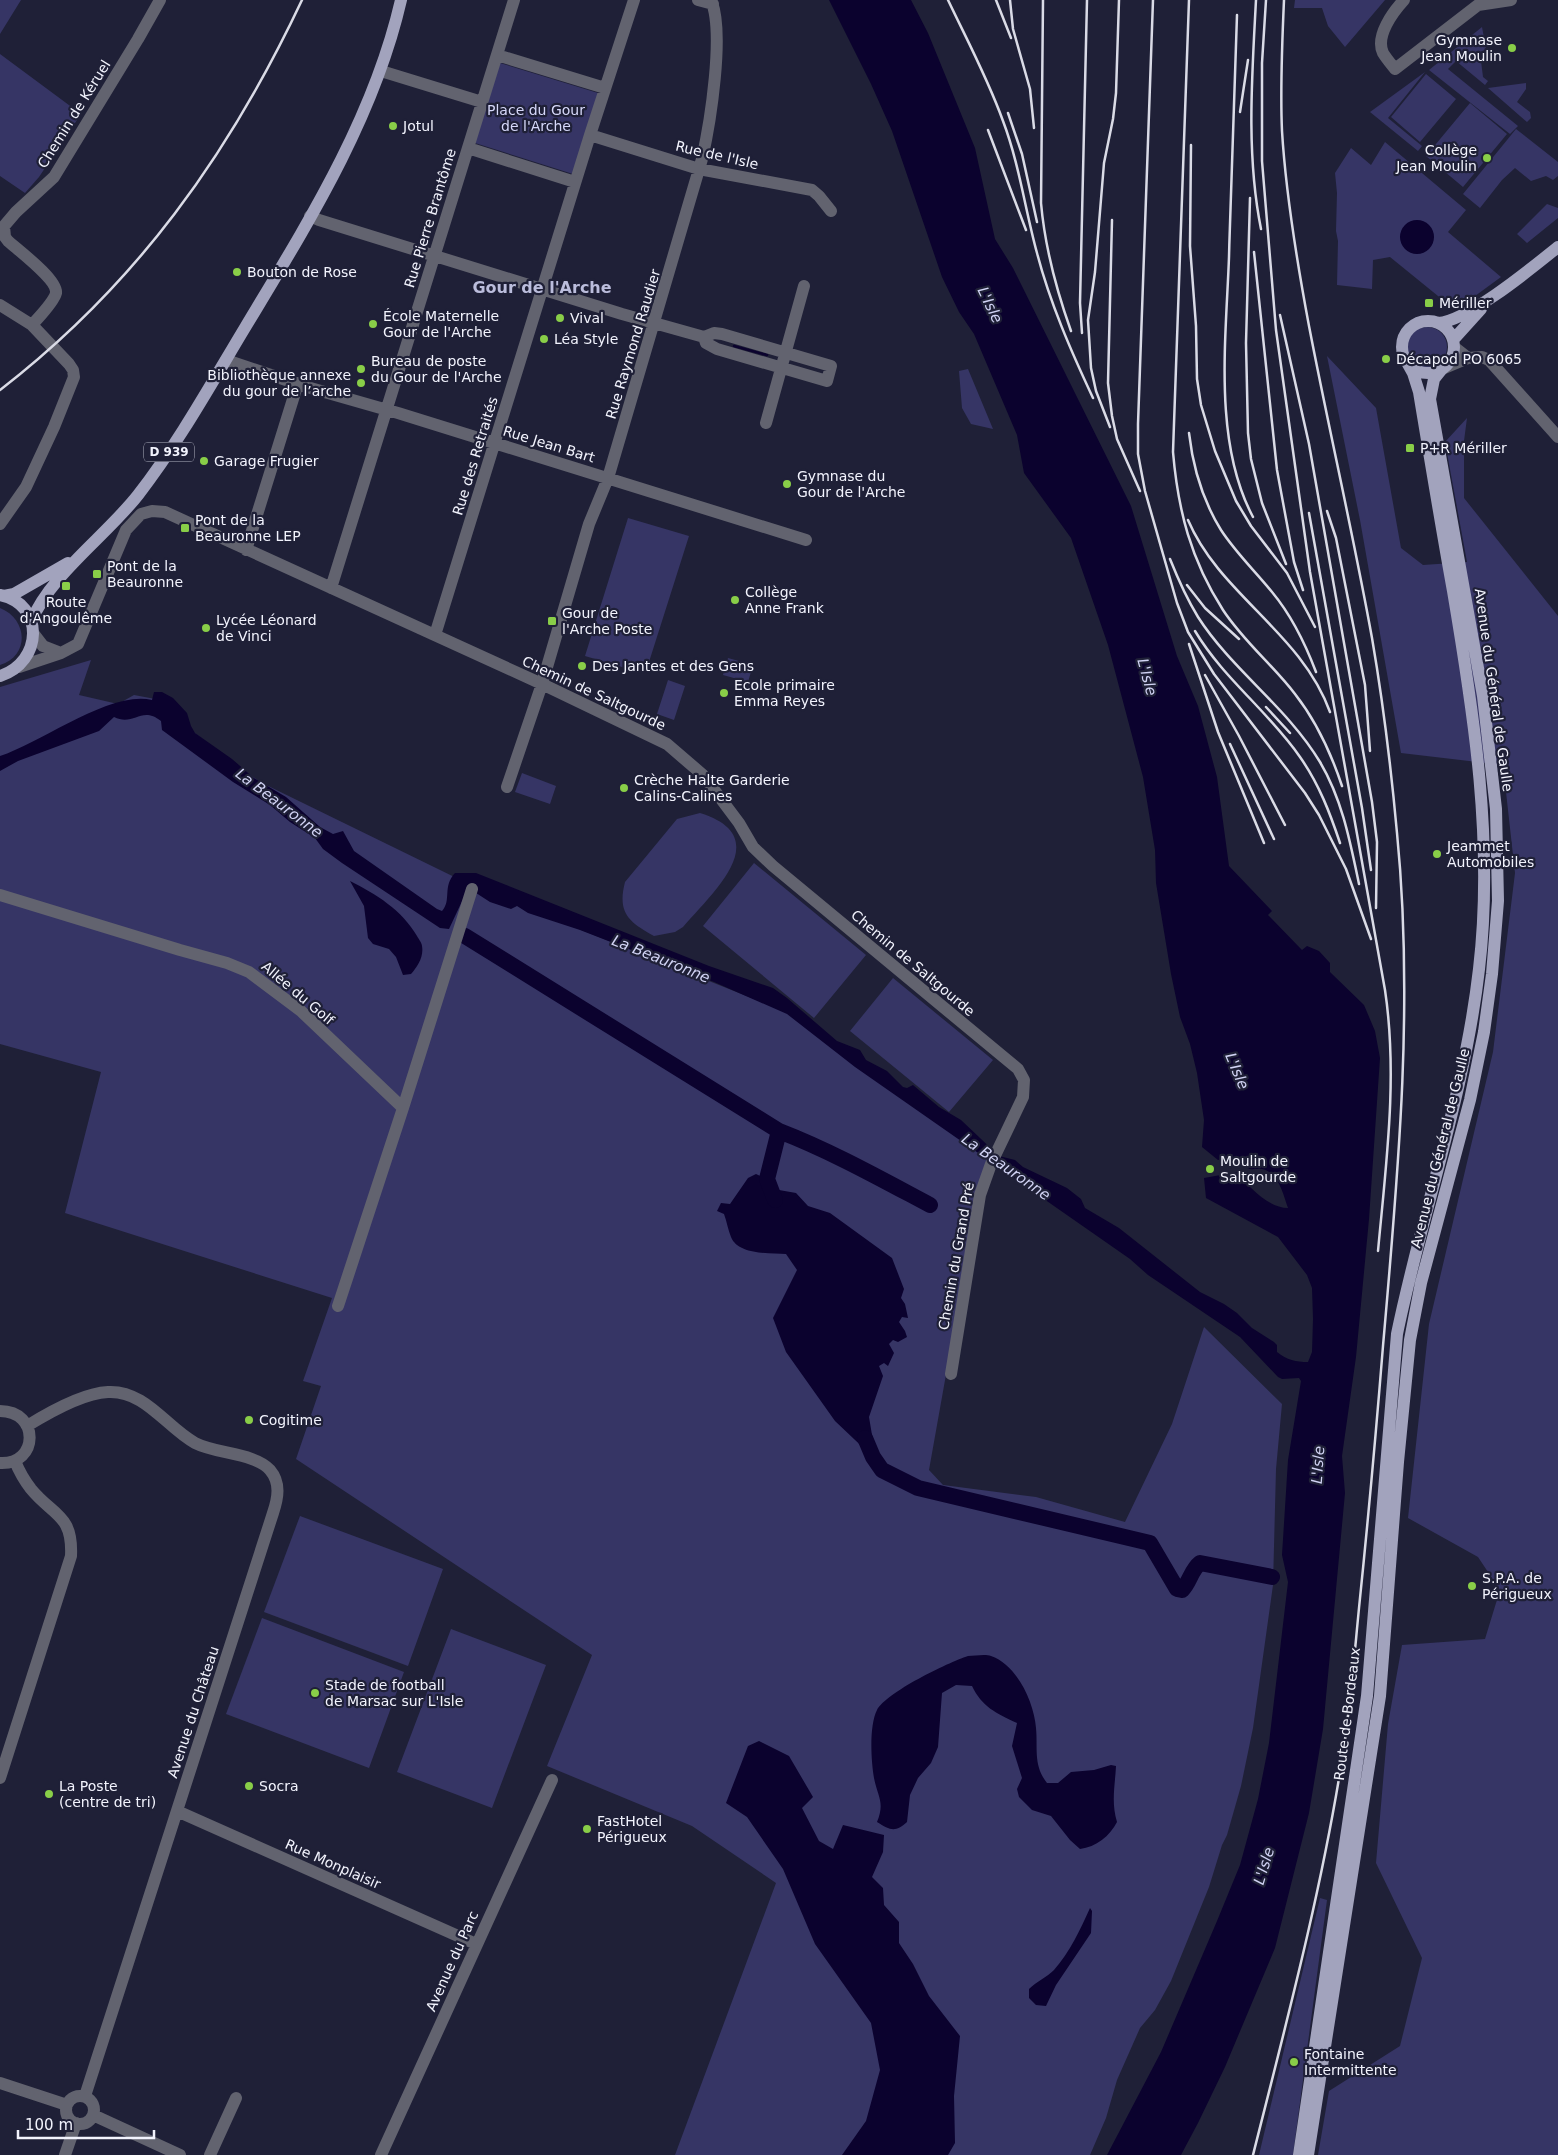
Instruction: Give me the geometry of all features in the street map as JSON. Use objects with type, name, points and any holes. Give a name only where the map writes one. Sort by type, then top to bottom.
[{"type":"main road","name":"D 939","points":[[32,627],[34,613],[60,578],[137,496],[198,410],[310,216],[360,122],[381,71],[401,0]]},
{"type":"main road","name":"Avenue du Général de Gaulle","points":[[1421,1282],[1472,1090],[1484,1032],[1492,974],[1498,901],[1496,809],[1483,696],[1430,399],[1434,379],[1453,356],[1454,344],[1465,324],[1499,292],[1558,247]]},
{"type":"main road","name":"Avenue du Général de Gaulle","points":[[1409,1275],[1455,1104],[1470,1038],[1480,968],[1483,861],[1480,780],[1464,657],[1419,392],[1402,349],[1409,330],[1420,323],[1438,323],[1458,317],[1499,292]]},
{"type":"main road","points":[[1438,323],[1449,332],[1454,344]]},
{"type":"main road","points":[[1408,364],[1424,373],[1442,369]]},
{"type":"main road","name":"D 939","points":[[2,596],[14,594],[40,580],[87,550]]},
{"type":"main road","points":[[0,676],[19,667],[31,648],[32,627],[20,606],[2,596]]},
{"type":"main road","name":"Route de Bordeaux","points":[[1299,2155],[1366,1696],[1397,1334],[1409,1275]]},
{"type":"main road","name":"Route de Bordeaux","points":[[1308,2155],[1380,1696],[1398,1462],[1410,1340],[1421,1282]]},
{"type":"street","name":"Chemin de Kéruel","points":[[32,325],[53,299],[56,292],[55,287],[46,274],[8,241],[5,236],[4,226],[54,176],[160,0]]},
{"type":"street","name":"Rue Pierre Brantôme","points":[[331,588],[514,0]]},
{"type":"street","name":"Rue des Retraités","points":[[435,635],[634,0]]},
{"type":"street","points":[[698,0],[712,2]]},
{"type":"street","points":[[1404,0],[1389,21],[1382,36],[1381,46],[1383,53],[1395,69],[1478,5],[1511,0]]},
{"type":"street","name":"Rue Raymond Raudier","points":[[508,787],[542,684],[589,524],[608,478],[699,169],[709,129],[712,107],[716,41],[712,2]]},
{"type":"street","points":[[497,55],[606,88]]},
{"type":"street","points":[[381,71],[482,102]]},
{"type":"street","name":"Rue de l'Isle","points":[[590,136],[699,169],[812,190],[820,196],[830,211]]},
{"type":"street","points":[[468,148],[576,182]]},
{"type":"street","points":[[310,216],[654,323],[704,337],[714,333],[722,334],[831,366],[827,381],[718,349],[706,343],[704,337]]},
{"type":"street","points":[[766,423],[804,286]]},
{"type":"street","points":[[0,306],[32,325],[69,364],[73,370],[74,377],[54,427],[26,487],[0,524]]},
{"type":"street","points":[[718,349],[724,347],[726,343],[726,339],[722,334]]},
{"type":"street","points":[[1454,344],[1468,358]]},
{"type":"street","points":[[1442,369],[1468,358],[1482,356],[1489,360],[1558,437]]},
{"type":"street","name":"Rue Jean Bart","points":[[226,360],[806,540]]},
{"type":"street","points":[[246,550],[300,384]]},
{"type":"street","name":"Chemin de Saltgourde","points":[[19,667],[62,653],[78,644],[124,534],[141,514],[152,511],[165,512],[542,684],[667,744],[703,775],[739,824],[753,847],[773,866],[1018,1069],[1024,1080],[1023,1097],[991,1164]]},
{"type":"street","points":[[32,627],[43,646],[62,653]]},
{"type":"street","points":[[338,1306],[472,889]]},
{"type":"street","name":"Allée du Golf","points":[[0,895],[226,963],[249,972],[300,1011],[403,1108]]},
{"type":"street","name":"Chemin du Grand Pré","points":[[951,1374],[980,1195],[991,1164]]},
{"type":"street","name":"Avenue du Château","points":[[28,1426],[93,1394],[108,1392],[125,1394],[136,1398],[154,1410],[192,1442],[215,1451],[260,1462],[266,1466],[275,1478],[278,1488],[273,1514],[85,2096]]},
{"type":"street","points":[[0,1411],[16,1414],[28,1426],[30,1442],[22,1456],[15,1461],[0,1463]]},
{"type":"street","points":[[0,1778],[72,1556],[72,1539],[67,1525],[58,1513],[32,1490],[15,1461]]},
{"type":"street","name":"Avenue du Parc","points":[[381,2155],[552,1780]]},
{"type":"street","name":"Rue Monplaisir","points":[[177,1811],[476,1944]]},
{"type":"street","points":[[0,2083],[67,2105]]},
{"type":"street","points":[[76,2096],[85,2096],[92,2102],[93,2115],[84,2123],[76,2123],[66,2114],[67,2105],[76,2096]]},
{"type":"street","points":[[210,2155],[236,2098]]},
{"type":"street","points":[[93,2115],[180,2155]]},
{"type":"street","points":[[65,2155],[76,2123]]},
{"type":"green space","points":[[0,0],[21,0],[0,34]]},
{"type":"green space","points":[[1295,0],[1385,0],[1345,47],[1328,26],[1322,8],[1294,8]]},
{"type":"green space","points":[[1482,27],[1486,49],[1480,53],[1483,77],[1488,81],[1485,85],[1456,61],[1448,69],[1518,126],[1510,134],[1429,70]]},
{"type":"green space","points":[[0,54],[81,114],[39,177],[25,193],[0,176]]},
{"type":"green space","name":"Place du Gour de l'Arche","points":[[500,63],[598,93],[573,174],[475,143]]},
{"type":"green space","points":[[1425,72],[1388,118],[1422,146],[1418,151],[1370,112]]},
{"type":"green space","points":[[1426,74],[1456,99],[1420,142],[1391,117]]},
{"type":"green space","points":[[1526,83],[1526,89],[1517,102],[1530,112],[1531,118],[1527,122],[1488,88]]},
{"type":"green space","points":[[1470,103],[1507,134],[1463,187],[1426,156]]},
{"type":"green space","points":[[1516,129],[1558,162],[1558,176],[1553,180],[1546,176],[1531,181],[1515,168],[1502,180],[1480,208],[1463,194]]},
{"type":"green space","points":[[1385,142],[1466,210],[1448,232],[1501,277],[1460,307],[1454,309],[1390,257],[1373,260],[1372,289],[1337,285],[1338,241],[1336,231],[1337,193],[1335,173],[1351,148],[1371,165]]},
{"type":"green space","points":[[1547,204],[1558,208],[1558,218],[1527,243],[1517,234]]},
{"type":"green space","points":[[1427,327],[1441,333],[1447,347],[1441,361],[1427,367],[1413,361],[1407,347],[1413,333]]},
{"type":"green space","points":[[1327,356],[1376,408],[1401,548],[1423,565],[1467,562],[1445,442],[1467,418],[1464,441],[1464,498],[1558,616],[1558,2155],[1318,2155],[1329,2091],[1400,2046],[1422,1958],[1376,1863],[1388,1724],[1402,1645],[1485,1639],[1500,1590],[1478,1557],[1408,1518],[1429,1324],[1493,1052],[1515,873],[1503,765],[1401,753],[1360,520]]},
{"type":"green space","points":[[968,369],[993,429],[971,424],[962,408],[959,371]]},
{"type":"green space","points":[[628,518],[689,536],[649,662],[632,670],[585,656]]},
{"type":"green space","points":[[0,608],[16,620],[22,637],[21,646],[17,654],[0,665]]},
{"type":"green space","points":[[728,658],[753,665],[748,682],[723,675]]},
{"type":"green space","points":[[91,660],[79,695],[118,704],[134,695],[166,701],[188,728],[260,782],[481,890],[784,1011],[988,1158],[978,1195],[929,1470],[943,1485],[1036,1497],[1125,1522],[1172,1424],[1204,1327],[1282,1404],[1276,1469],[1273,1585],[1253,1728],[1241,1786],[1209,1887],[1171,1981],[1155,2010],[1140,2028],[1117,2080],[1106,2118],[1090,2155],[675,2155],[776,1883],[692,1826],[547,1766],[592,1655],[296,1459],[321,1386],[303,1381],[332,1298],[65,1213],[101,1072],[0,1044],[0,687]]},
{"type":"green space","points":[[668,680],[685,686],[674,720],[657,714]]},
{"type":"green space","points":[[522,773],[556,786],[550,804],[515,792]]},
{"type":"green space","points":[[700,813],[723,823],[734,836],[736,851],[731,866],[709,898],[683,927],[675,932],[654,936],[638,926],[627,915],[623,902],[625,882],[677,819]]},
{"type":"green space","points":[[754,863],[866,955],[814,1018],[703,926]]},
{"type":"green space","points":[[893,978],[993,1060],[949,1112],[850,1031]]},
{"type":"green space","points":[[300,1516],[443,1569],[408,1666],[264,1612]]},
{"type":"green space","name":"Stade de football de Marsac sur L'Isle","points":[[262,1618],[404,1672],[369,1768],[226,1714]]},
{"type":"green space","points":[[451,1629],[546,1665],[492,1808],[397,1772]]},
{"type":"green space","points":[[1320,1898],[1327,1900],[1293,2155],[1259,2155]]},
{"type":"water","name":"L'Isle","points":[[829,0],[911,0],[928,33],[975,148],[995,239],[1013,268],[1131,506],[1177,656],[1198,706],[1217,777],[1229,866],[1272,911],[1268,915],[1302,950],[1307,946],[1319,951],[1330,963],[1330,972],[1364,1005],[1375,1031],[1380,1058],[1369,1219],[1356,1357],[1342,1456],[1345,1493],[1323,1729],[1309,1813],[1275,1948],[1225,2067],[1181,2155],[1107,2155],[1161,2052],[1217,1921],[1240,1865],[1258,1799],[1269,1743],[1288,1582],[1282,1555],[1288,1460],[1301,1381],[1299,1378],[1282,1379],[1278,1377],[1240,1337],[1148,1275],[1130,1259],[855,1067],[787,1014],[714,982],[580,930],[528,913],[517,906],[511,909],[490,902],[473,891],[464,897],[449,929],[440,928],[323,849],[315,838],[290,822],[270,805],[233,782],[162,730],[161,721],[154,717],[143,715],[127,720],[114,717],[99,731],[18,761],[0,771],[0,756],[96,710],[135,699],[152,700],[154,692],[162,692],[173,698],[187,713],[195,733],[232,759],[254,778],[286,797],[320,827],[333,834],[343,831],[354,851],[437,909],[442,911],[445,907],[449,883],[455,873],[476,873],[709,966],[773,988],[837,1041],[860,1050],[866,1060],[887,1071],[903,1087],[907,1088],[913,1085],[939,1107],[961,1120],[999,1156],[1015,1160],[1023,1167],[1067,1188],[1081,1199],[1085,1208],[1119,1228],[1200,1292],[1237,1313],[1252,1328],[1274,1342],[1277,1345],[1277,1352],[1281,1355],[1292,1360],[1308,1362],[1312,1352],[1313,1319],[1312,1288],[1307,1275],[1278,1237],[1206,1198],[1204,1178],[1237,1172],[1253,1190],[1266,1200],[1288,1208],[1280,1185],[1268,1171],[1247,1168],[1229,1157],[1218,1160],[1202,1147],[1204,1120],[1197,1073],[1190,1044],[1180,1017],[1171,974],[1156,883],[1155,850],[1143,777],[1108,645],[1071,538],[1024,473],[1017,435],[974,334],[959,312],[942,277],[892,131]]},
{"type":"water","points":[[1417,220],[1424,221],[1429,225],[1433,230],[1433,244],[1429,249],[1424,253],[1417,254],[1410,253],[1405,249],[1401,244],[1400,237],[1401,230],[1405,225],[1410,221]]},
{"type":"water","points":[[350,881],[388,904],[404,918],[417,936],[422,945],[422,954],[418,965],[411,974],[403,975],[396,957],[389,949],[373,944],[368,938],[364,906]]},
{"type":"water","points":[[756,1174],[767,1179],[779,1190],[796,1193],[808,1206],[830,1213],[892,1258],[904,1289],[901,1298],[905,1304],[908,1318],[902,1317],[899,1322],[907,1337],[898,1342],[893,1340],[889,1344],[894,1353],[888,1366],[884,1363],[879,1366],[883,1376],[869,1417],[875,1453],[873,1457],[835,1421],[786,1352],[773,1318],[797,1270],[786,1254],[755,1252],[740,1247],[731,1237],[724,1214],[717,1211],[721,1203],[730,1204],[748,1178]]},
{"type":"water","points":[[968,1656],[991,1656],[1009,1667],[1023,1686],[1035,1718],[1038,1763],[1047,1783],[1058,1783],[1071,1772],[1094,1770],[1111,1765],[1116,1766],[1114,1801],[1117,1822],[1111,1832],[1102,1840],[1092,1846],[1080,1849],[1070,1840],[1051,1816],[1032,1810],[1019,1797],[1017,1789],[1022,1778],[1012,1746],[1017,1723],[985,1704],[972,1686],[956,1685],[942,1693],[938,1747],[931,1763],[918,1778],[910,1795],[907,1822],[899,1828],[892,1829],[877,1822],[881,1805],[874,1778],[871,1743],[874,1717],[877,1710],[892,1695],[905,1687],[933,1671]]},
{"type":"water","points":[[759,1741],[789,1756],[813,1797],[802,1808],[819,1841],[833,1849],[843,1825],[884,1835],[883,1852],[872,1877],[883,1888],[884,1905],[899,1922],[899,1943],[913,1964],[929,1996],[960,2036],[954,2096],[955,2143],[948,2155],[842,2155],[866,2121],[880,2070],[871,2023],[815,1944],[783,1869],[747,1817],[726,1803],[748,1746]]},
{"type":"water","points":[[1090,1908],[1092,1911],[1091,1933],[1056,1985],[1046,2006],[1036,2005],[1029,1998],[1029,1989],[1051,1973],[1060,1963]]},
{"type":"waterway","points":[[734,346],[767,355]]},
{"type":"waterway","name":"La Beauronne","points":[[465,936],[779,1131],[767,1179],[775,1200]]},
{"type":"waterway","name":"La Beauronne","points":[[779,1131],[837,1156],[930,1205]]},
{"type":"waterway","name":"La Beauronne","points":[[865,1438],[873,1457],[882,1470],[918,1488],[1150,1543],[1177,1589],[1182,1590],[1200,1563],[1272,1577]]},
{"type":"railway","points":[[0,390],[49,349],[94,307],[175,214],[243,112],[274,57],[302,0]]},
{"type":"railway","points":[[948,0],[984,75],[1009,137],[1042,272],[1069,345],[1093,398]]},
{"type":"railway","points":[[996,0],[1011,38]]},
{"type":"railway","points":[[1010,0],[1013,29],[1030,89],[1034,128]]},
{"type":"railway","points":[[1043,0],[1041,203],[1045,236],[1052,268],[1071,331]]},
{"type":"railway","points":[[1082,333],[1080,303],[1087,0]]},
{"type":"railway","points":[[1110,427],[1096,391],[1091,368],[1088,320],[1095,272],[1104,163],[1116,93],[1119,0]]},
{"type":"railway","points":[[1153,0],[1138,424],[1138,454],[1145,491],[1177,603],[1188,632],[1214,674],[1305,793],[1319,815],[1346,869],[1371,939]]},
{"type":"railway","points":[[1189,0],[1173,452],[1178,495],[1194,554],[1212,591],[1231,622],[1286,683],[1303,705],[1323,738],[1342,786]]},
{"type":"railway","points":[[1256,0],[1251,115],[1253,172],[1261,229]]},
{"type":"railway","points":[[1266,0],[1262,63],[1262,161],[1276,330],[1310,572],[1385,990],[1389,1023],[1391,1088],[1378,1251]]},
{"type":"railway","points":[[1253,2155],[1313,1909],[1334,1810],[1345,1741],[1369,1510],[1389,1282],[1399,1154],[1404,1025],[1402,897],[1395,808],[1383,710],[1365,599],[1305,302],[1292,229],[1286,180],[1281,99],[1284,0]]},
{"type":"railway","points":[[1237,15],[1225,390],[1227,424],[1232,456],[1240,488],[1253,517]]},
{"type":"railway","points":[[1240,112],[1248,60]]},
{"type":"railway","points":[[1008,113],[1022,154],[1037,222]]},
{"type":"railway","points":[[988,130],[1026,230]]},
{"type":"railway","points":[[1191,145],[1190,246],[1196,326],[1197,379],[1201,405],[1215,451],[1236,501],[1251,526],[1287,573],[1315,627]]},
{"type":"railway","points":[[1250,198],[1246,343],[1248,433],[1251,459],[1262,503],[1286,564]]},
{"type":"railway","points":[[1112,220],[1108,383],[1117,439],[1140,491]]},
{"type":"railway","points":[[1254,252],[1277,470],[1294,562],[1303,590]]},
{"type":"railway","points":[[1280,315],[1309,444],[1372,802],[1377,842],[1376,908]]},
{"type":"railway","points":[[1189,433],[1193,459],[1209,508],[1221,530],[1272,592],[1292,620],[1303,640],[1316,672]]},
{"type":"railway","points":[[1327,511],[1336,538],[1365,685],[1370,751]]},
{"type":"railway","points":[[1309,513],[1362,808],[1371,870]]},
{"type":"railway","points":[[1188,520],[1202,547],[1220,570],[1300,659],[1317,684],[1330,712]]},
{"type":"railway","points":[[1170,559],[1190,603],[1212,636],[1292,724],[1320,762],[1340,806],[1349,836],[1359,884]]},
{"type":"railway","points":[[1187,585],[1205,608],[1239,639]]},
{"type":"railway","points":[[1195,631],[1232,680],[1274,725],[1300,757],[1323,799],[1340,843]]},
{"type":"railway","points":[[1189,644],[1218,732],[1264,843]]},
{"type":"railway","points":[[1205,675],[1285,825]]},
{"type":"railway","points":[[1266,707],[1290,733]]},
{"type":"railway","points":[[1230,744],[1274,839]]},
{"type":"place","name":"Gymnase Jean Moulin","points":[[1512,48]]},
{"type":"place","name":"Jotul","points":[[393,126]]},
{"type":"place","name":"Collège Jean Moulin","points":[[1487,158]]},
{"type":"place","name":"Bouton de Rose","points":[[237,272]]},
{"type":"place","name":"Mériller","points":[[1429,303]]},
{"type":"place","name":"Vival","points":[[560,318]]},
{"type":"place","name":"École Maternelle Gour de l'Arche","points":[[373,324]]},
{"type":"place","name":"Léa Style","points":[[544,339]]},
{"type":"place","name":"Décapod PO 6065","points":[[1386,359]]},
{"type":"place","name":"Bureau de poste du Gour de l'Arche","points":[[361,369]]},
{"type":"place","name":"Bibliothèque annexe du gour de l’arche","points":[[361,383]]},
{"type":"place","name":"P+R Mériller","points":[[1410,448]]},
{"type":"place","name":"Garage Frugier","points":[[204,461]]},
{"type":"place","name":"Gymnase du Gour de l'Arche","points":[[787,484]]},
{"type":"place","name":"Pont de la Beauronne LEP","points":[[185,528]]},
{"type":"place","name":"Pont de la Beauronne","points":[[97,574]]},
{"type":"place","name":"Route d'Angoulême","points":[[66,586]]},
{"type":"place","name":"Collège Anne Frank","points":[[735,600]]},
{"type":"place","name":"Gour de l'Arche Poste","points":[[552,621]]},
{"type":"place","name":"Lycée Léonard de Vinci","points":[[206,628]]},
{"type":"place","name":"Des Jantes et des Gens","points":[[582,666]]},
{"type":"place","name":"Ecole primaire Emma Reyes","points":[[724,693]]},
{"type":"place","name":"Crèche Halte Garderie Calins-Calines","points":[[624,788]]},
{"type":"place","name":"Jeammet Automobiles","points":[[1437,854]]},
{"type":"place","name":"Moulin de Saltgourde","points":[[1210,1169]]},
{"type":"place","name":"Cogitime","points":[[249,1420]]},
{"type":"place","name":"S.P.A. de Périgueux","points":[[1472,1586]]},
{"type":"place","name":"Stade de football de Marsac sur L'Isle","points":[[315,1693]]},
{"type":"place","name":"Socra","points":[[249,1786]]},
{"type":"place","name":"La Poste (centre de tri)","points":[[49,1794]]},
{"type":"place","name":"FastHotel Périgueux","points":[[587,1829]]},
{"type":"place","name":"Fontaine Intermittente","points":[[1294,2062]]},
{"type":"district","name":"Gour de l'Arche","points":[[542,287]]}]
